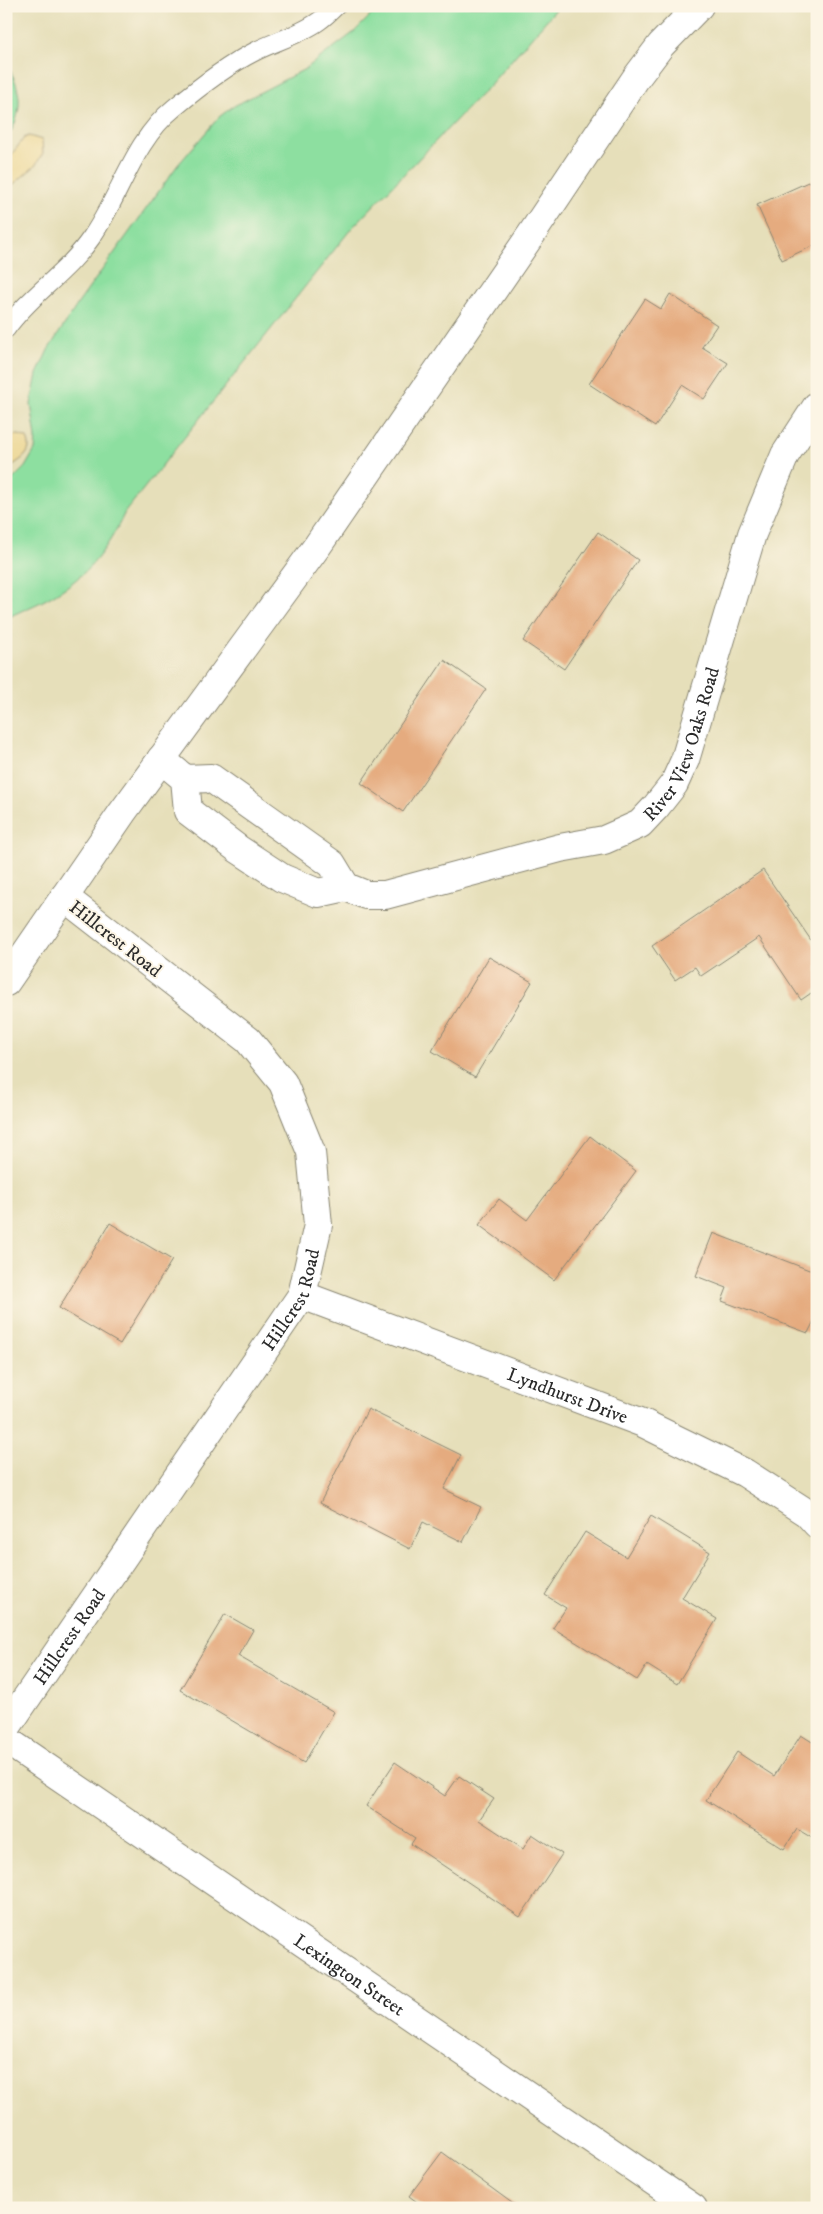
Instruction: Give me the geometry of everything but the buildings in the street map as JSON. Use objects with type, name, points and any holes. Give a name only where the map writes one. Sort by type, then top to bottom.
[{"type":"street","points":[[6,982],[162,759],[324,536],[534,232],[636,78],[661,45],[699,6]]},
{"type":"street","name":"River View Oaks Road","points":[[346,887],[366,895],[385,895],[560,848],[604,840],[640,824],[674,784],[685,760],[752,534],[785,455],[817,406]]},
{"type":"street","points":[[162,759],[185,779],[211,778],[332,864],[346,887],[318,893],[282,878],[238,849],[188,811],[185,779]]},
{"type":"street","name":"Hillcrest Road","points":[[6,1728],[302,1295],[318,1226],[311,1152],[283,1083],[248,1040],[64,897]]},
{"type":"street","name":"Lyndhurst Drive","points":[[302,1295],[643,1423],[745,1473],[808,1513],[817,1524]]},
{"type":"street","name":"Lexington Street","points":[[6,1740],[693,2208]]},
{"type":"lane","points":[[6,329],[22,308],[67,268],[88,242],[114,200],[145,140],[172,109],[232,64],[255,51],[318,22],[336,6]]},
{"type":"green space","points":[[380,6],[559,6],[487,88],[351,229],[125,512],[101,554],[92,565],[56,594],[6,619],[6,486],[25,467],[35,450],[36,438],[31,404],[37,374],[48,350],[79,302],[177,166],[219,117],[232,107],[305,69],[353,33]]},
{"type":"green space","points":[[6,64],[16,83],[19,102],[16,120],[6,139]]},
{"type":"sand","points":[[29,136],[42,140],[43,153],[35,166],[10,187],[6,187],[6,162],[24,138]]},
{"type":"sand","points":[[14,435],[27,438],[29,449],[24,457],[6,470],[6,439]]}]
